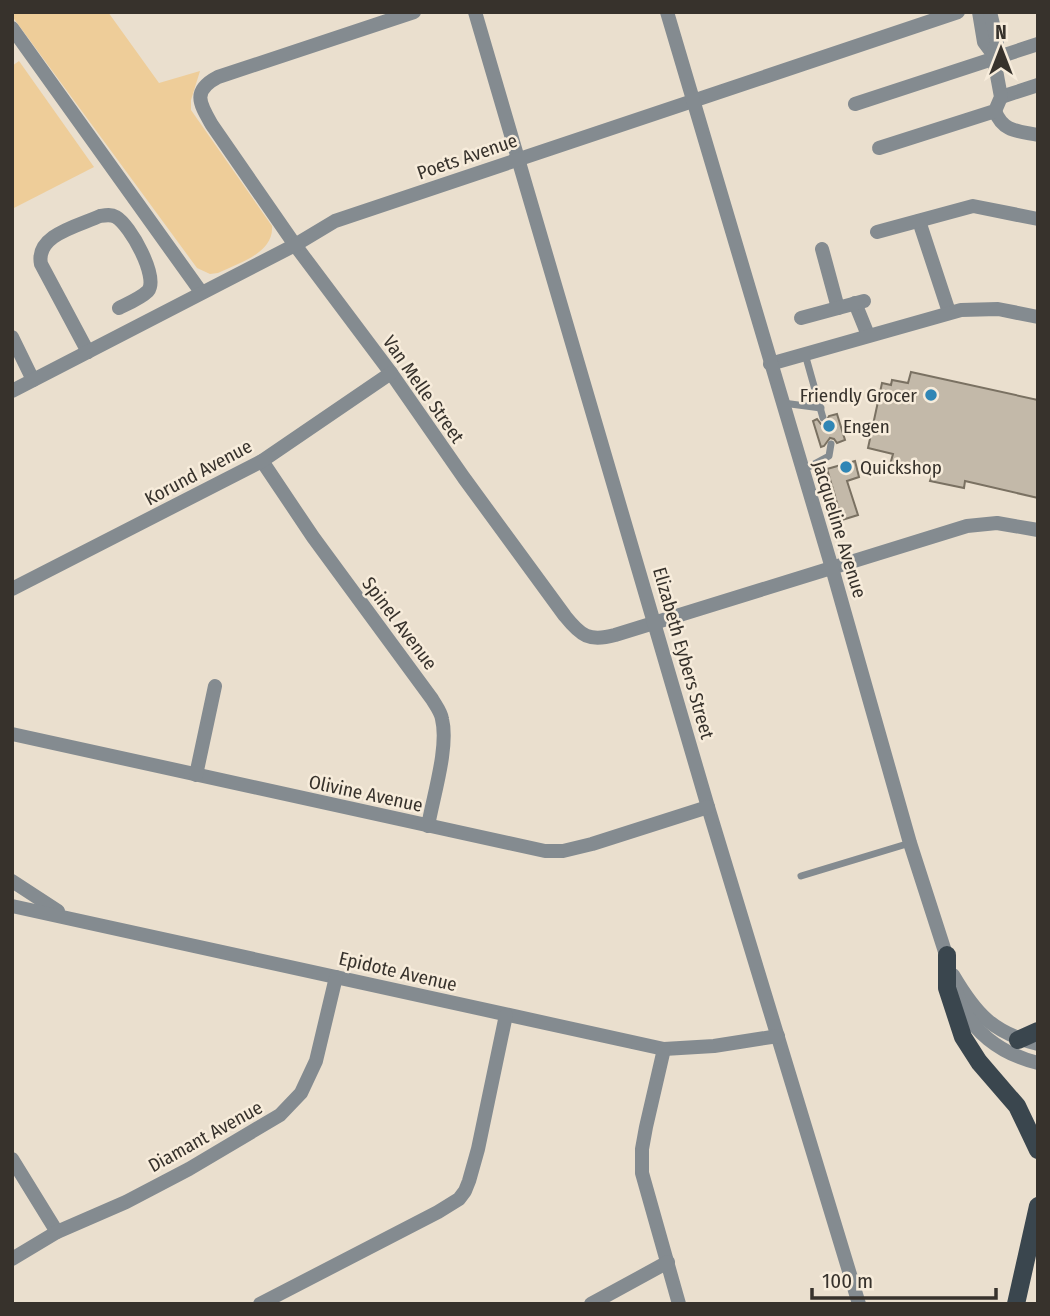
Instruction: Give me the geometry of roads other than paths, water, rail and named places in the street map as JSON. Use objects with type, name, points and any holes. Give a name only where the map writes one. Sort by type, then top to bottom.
[{"type":"main road","points":[[947,956],[947,988],[962,1037],[979,1062],[1017,1106],[1038,1150]]},
{"type":"main road","points":[[1018,1040],[1038,1031]]},
{"type":"main road","points":[[1016,1304],[1038,1206]]},
{"type":"street","name":"Van Melle Street","points":[[414,12],[218,77],[205,85],[200,97],[201,104],[212,125],[295,245],[579,632],[590,638],[607,637],[967,526],[997,523],[1038,530]]},
{"type":"street","name":"Elizabeth Eybers Street","points":[[475,12],[656,622],[708,807],[859,1304]]},
{"type":"street","name":"Jacqueline Avenue","points":[[667,12],[832,568],[909,843],[962,1007],[988,1039],[1008,1053],[1038,1062]]},
{"type":"street","name":"Poets Avenue","points":[[12,391],[295,245],[335,221],[958,12]]},
{"type":"street","points":[[979,12],[984,42],[994,56]]},
{"type":"street","points":[[990,12],[997,41],[994,56],[1001,97],[995,111],[999,123],[1011,130],[1038,135]]},
{"type":"street","points":[[12,28],[17,44],[201,292]]},
{"type":"street","points":[[855,104],[994,56],[1038,44]]},
{"type":"street","points":[[1001,97],[1038,85]]},
{"type":"street","points":[[879,148],[995,111]]},
{"type":"street","points":[[877,232],[979,206],[1038,219]]},
{"type":"street","points":[[88,352],[41,264],[43,245],[50,239],[100,216],[117,217],[137,244],[151,283],[148,290],[119,309]]},
{"type":"street","points":[[919,220],[949,312]]},
{"type":"street","points":[[822,249],[838,308]]},
{"type":"street","points":[[133,300],[145,323]]},
{"type":"street","points":[[801,318],[860,302],[868,335]]},
{"type":"street","points":[[770,364],[949,312],[998,309],[1038,317]]},
{"type":"street","points":[[12,337],[33,380]]},
{"type":"street","name":"Korund Avenue","points":[[12,589],[262,461],[391,373]]},
{"type":"street","name":"Spinel Avenue","points":[[262,461],[313,537],[441,714],[442,751],[428,826]]},
{"type":"street","points":[[196,775],[215,685]]},
{"type":"street","name":"Olivine Avenue","points":[[12,734],[554,852],[592,845],[708,807]]},
{"type":"street","points":[[12,881],[64,915]]},
{"type":"street","name":"Epidote Avenue","points":[[12,906],[64,915],[664,1049],[714,1046],[778,1036]]},
{"type":"street","name":"Jacqueline Avenue","points":[[953,975],[983,1018],[993,1027],[1018,1040],[1038,1044]]},
{"type":"street","name":"Diamant Avenue","points":[[12,1259],[57,1232],[126,1202],[280,1115],[301,1093],[316,1061],[336,977]]},
{"type":"street","points":[[260,1304],[459,1199],[465,1191],[478,1149],[506,1015]]},
{"type":"street","points":[[664,1049],[641,1161],[644,1184],[679,1304]]},
{"type":"street","points":[[12,1159],[57,1232]]},
{"type":"street","points":[[591,1304],[668,1262]]},
{"type":"lane","points":[[805,354],[823,418]]},
{"type":"lane","points":[[782,403],[821,408]]},
{"type":"lane","points":[[803,470],[829,456],[831,444]]},
{"type":"lane","points":[[801,876],[909,843]]},
{"type":"place","name":"Friendly Grocer","points":[[931,395]]},
{"type":"place","name":"Engen","points":[[829,426]]},
{"type":"place","name":"Quickshop","points":[[846,467]]}]
